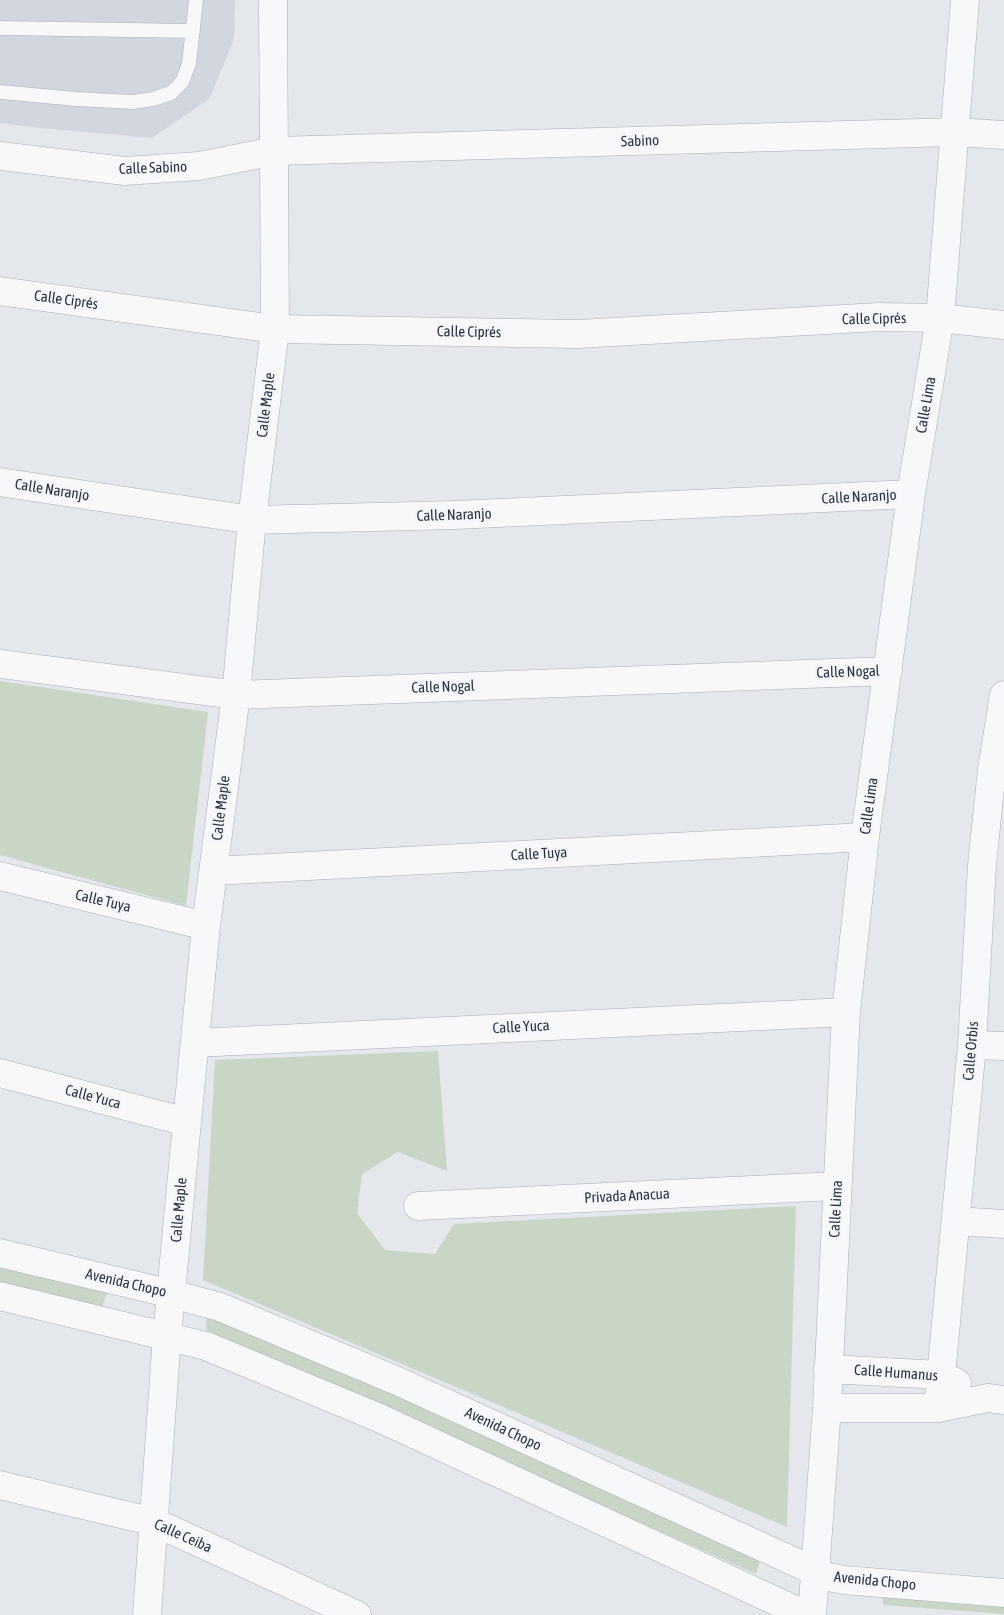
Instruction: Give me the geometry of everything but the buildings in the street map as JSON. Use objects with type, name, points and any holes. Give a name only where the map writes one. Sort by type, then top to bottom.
[{"type":"street","name":"Calle Maple","points":[[146,1615],[167,1336],[206,926],[236,695],[252,520],[275,330],[274,0]]},
{"type":"street","name":"Calle Lima","points":[[812,1615],[827,1408],[836,1186],[846,1012],[864,837],[911,494],[940,318],[965,0]]},
{"type":"street","name":"Sabino","points":[[275,151],[955,132],[1004,135]]},
{"type":"street","name":"Calle Sabino","points":[[0,156],[125,172],[199,166],[275,151]]},
{"type":"street","name":"Calle Ciprés","points":[[0,291],[275,330],[578,334],[879,317],[940,318]]},
{"type":"street","points":[[940,318],[1004,325]]},
{"type":"street","name":"Calle Naranjo","points":[[0,482],[252,520],[455,515],[911,494]]},
{"type":"street","name":"Calle Nogal","points":[[0,664],[236,695],[888,671]]},
{"type":"street","name":"Calle Orbis","points":[[938,1408],[972,1044],[993,865],[992,770],[1004,695]]},
{"type":"street","name":"Calle Tuya","points":[[213,871],[864,837]]},
{"type":"street","name":"Calle Tuya","points":[[0,876],[206,926]]},
{"type":"street","name":"Calle Yuca","points":[[195,1043],[846,1012]]},
{"type":"street","points":[[972,1044],[1004,1046]]},
{"type":"street","name":"Calle Yuca","points":[[0,1073],[187,1122]]},
{"type":"street","name":"Privada Anacua","points":[[418,1206],[836,1186]]},
{"type":"street","points":[[956,1221],[1004,1224]]},
{"type":"street","name":"Avenida Chopo","points":[[0,1253],[220,1307],[395,1380],[828,1577],[844,1580],[1004,1593]]},
{"type":"street","points":[[0,1296],[206,1346],[377,1417],[806,1615]]},
{"type":"street","name":"Calle Humanus","points":[[828,1369],[941,1375],[996,1399]]},
{"type":"street","name":"Calle Humanus","points":[[827,1408],[938,1408],[996,1399]]},
{"type":"street","name":"Calle Ceiba","points":[[0,1485],[154,1522],[357,1615]]},
{"type":"lane","points":[[0,92],[76,100],[133,102],[153,100],[170,93],[182,82],[189,64],[196,0]]},
{"type":"lane","points":[[0,28],[193,31]]},
{"type":"shaded area","points":[[0,0],[235,0],[234,39],[210,98],[152,138],[0,123]]},
{"type":"green space","points":[[0,681],[208,712],[186,906],[0,855]]},
{"type":"green space","points":[[438,1051],[447,1171],[398,1152],[362,1174],[357,1213],[385,1250],[435,1254],[454,1224],[796,1206],[787,1527],[203,1280],[215,1060]]},
{"type":"green space","points":[[0,1262],[109,1288],[102,1307],[0,1282]]},
{"type":"green space","points":[[206,1309],[761,1557],[756,1574],[206,1330]]},
{"type":"green space","points":[[882,1587],[1004,1597],[1004,1614],[883,1605]]}]
